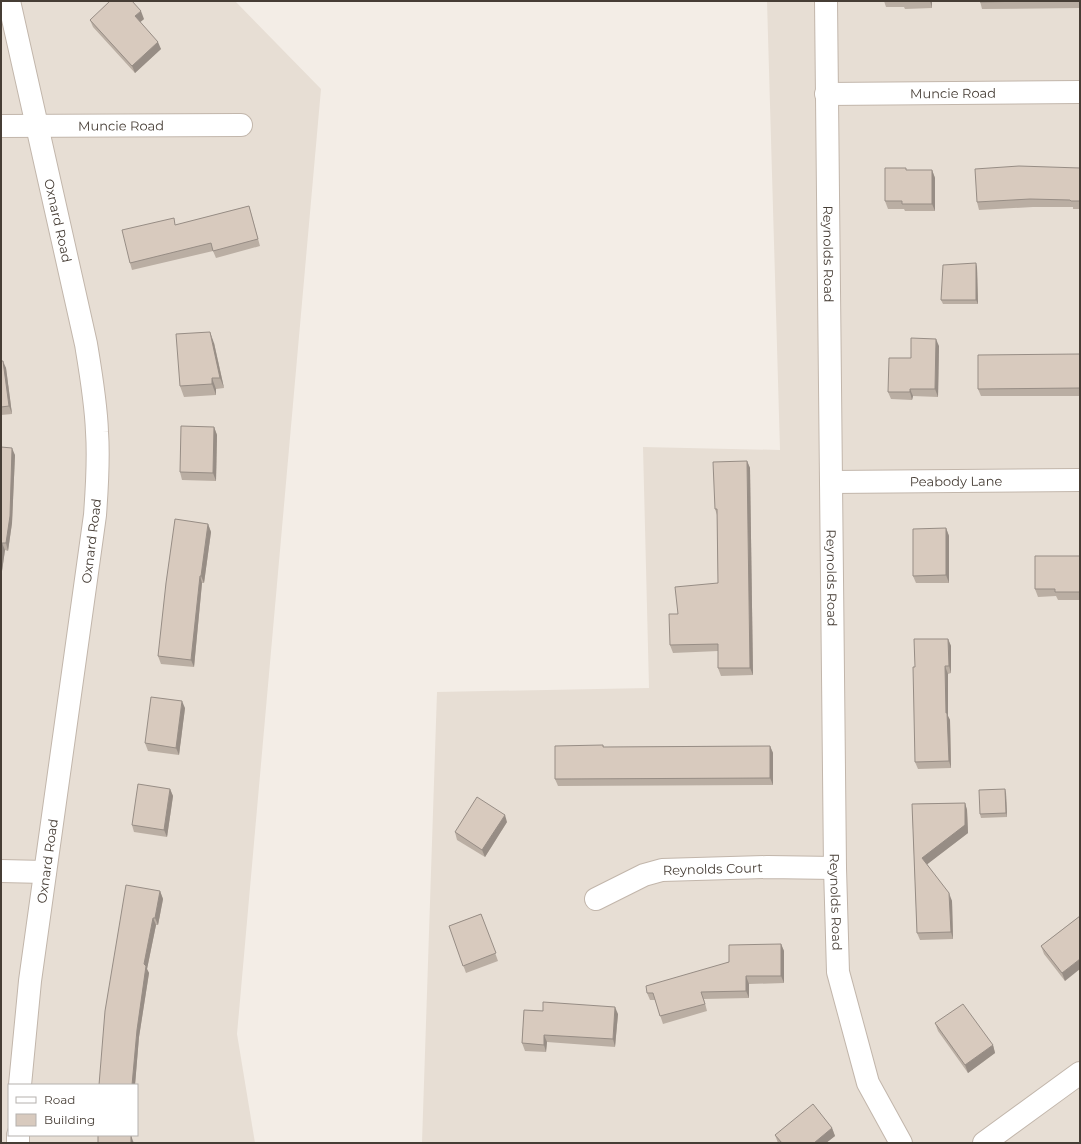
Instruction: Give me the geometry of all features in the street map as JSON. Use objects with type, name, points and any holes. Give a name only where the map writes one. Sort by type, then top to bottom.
[{"type":"street","name":"Oxnard Road","points":[[9,1],[86,344],[95,402],[98,471],[95,515],[30,981],[20,1084]]},
{"type":"street","name":"Reynolds Road","points":[[826,1],[835,868],[838,972],[868,1083],[902,1143]]},
{"type":"street","name":"Muncie Road","points":[[826,94],[1080,92]]},
{"type":"street","name":"Muncie Road","points":[[1,126],[241,125]]},
{"type":"street","name":"Peabody Lane","points":[[831,482],[1080,480]]},
{"type":"street","name":"Reynolds Court","points":[[596,899],[644,875],[662,870],[767,867],[835,868]]},
{"type":"street","points":[[1,871],[45,872]]},
{"type":"street","points":[[984,1143],[1080,1073]]},
{"type":"shaded area","points":[[1,1],[235,1],[321,89],[237,1034],[255,1143],[1,1143]]},
{"type":"shaded area","points":[[767,1],[1080,1],[1080,1143],[422,1143],[437,692],[649,688],[643,447],[780,450]]},
{"type":"building","points":[[110,1],[132,1],[141,11],[135,16],[158,42],[132,66],[90,20]]},
{"type":"building","points":[[980,1],[1028,1],[980,2]]},
{"type":"building","points":[[1019,166],[1080,168],[1080,201],[1030,199],[977,202],[975,169]]},
{"type":"building","points":[[885,168],[932,170],[932,204],[902,204],[902,201],[885,201]]},
{"type":"building","points":[[249,206],[258,239],[213,251],[211,243],[130,263],[122,230],[174,218],[175,225]]},
{"type":"building","points":[[976,263],[976,300],[941,300],[943,265]]},
{"type":"building","points":[[210,332],[220,378],[212,378],[212,384],[180,386],[176,334]]},
{"type":"building","points":[[911,338],[936,339],[935,389],[910,389],[910,392],[888,392],[889,358],[911,358]]},
{"type":"building","points":[[1080,354],[1080,388],[978,389],[978,355]]},
{"type":"building","points":[[1,361],[3,361],[9,406],[1,407]]},
{"type":"building","points":[[181,426],[214,427],[213,473],[180,472]]},
{"type":"building","points":[[1,447],[12,448],[10,516],[6,543],[2,543],[1,552]]},
{"type":"building","points":[[747,461],[750,668],[718,668],[718,644],[670,645],[669,614],[678,614],[675,587],[718,583],[717,509],[715,509],[713,462]]},
{"type":"building","points":[[175,519],[208,524],[200,576],[191,660],[158,656]]},
{"type":"building","points":[[946,528],[946,575],[913,576],[913,529]]},
{"type":"building","points":[[1035,556],[1080,556],[1080,592],[1055,592],[1055,589],[1035,589]]},
{"type":"building","points":[[914,639],[948,639],[949,666],[945,666],[949,761],[915,762],[913,667],[915,667]]},
{"type":"building","points":[[151,697],[182,701],[176,748],[145,743]]},
{"type":"building","points":[[603,745],[603,747],[770,746],[770,778],[555,779],[555,746]]},
{"type":"building","points":[[138,784],[170,789],[164,830],[132,825]]},
{"type":"building","points":[[1005,789],[1006,813],[980,814],[979,790]]},
{"type":"building","points":[[477,797],[505,815],[482,850],[455,832]]},
{"type":"building","points":[[965,803],[965,825],[922,858],[949,893],[951,932],[917,933],[912,804]]},
{"type":"building","points":[[126,885],[160,891],[144,964],[146,966],[137,1030],[132,1084],[99,1084],[105,1011]]},
{"type":"building","points":[[481,914],[496,953],[463,966],[449,926]]},
{"type":"building","points":[[1080,916],[1080,959],[1062,973],[1041,946]]},
{"type":"building","points":[[781,944],[781,976],[746,976],[746,991],[701,992],[705,1004],[660,1016],[653,993],[647,993],[646,986],[729,962],[729,945]]},
{"type":"building","points":[[543,1002],[615,1007],[613,1039],[544,1035],[544,1045],[522,1043],[524,1010],[543,1011]]},
{"type":"building","points":[[963,1004],[993,1045],[965,1065],[935,1023]]},
{"type":"building","points":[[813,1104],[832,1128],[814,1143],[782,1143],[775,1135]]},
{"type":"building","points":[[98,1136],[131,1136],[131,1143],[98,1143]]}]
